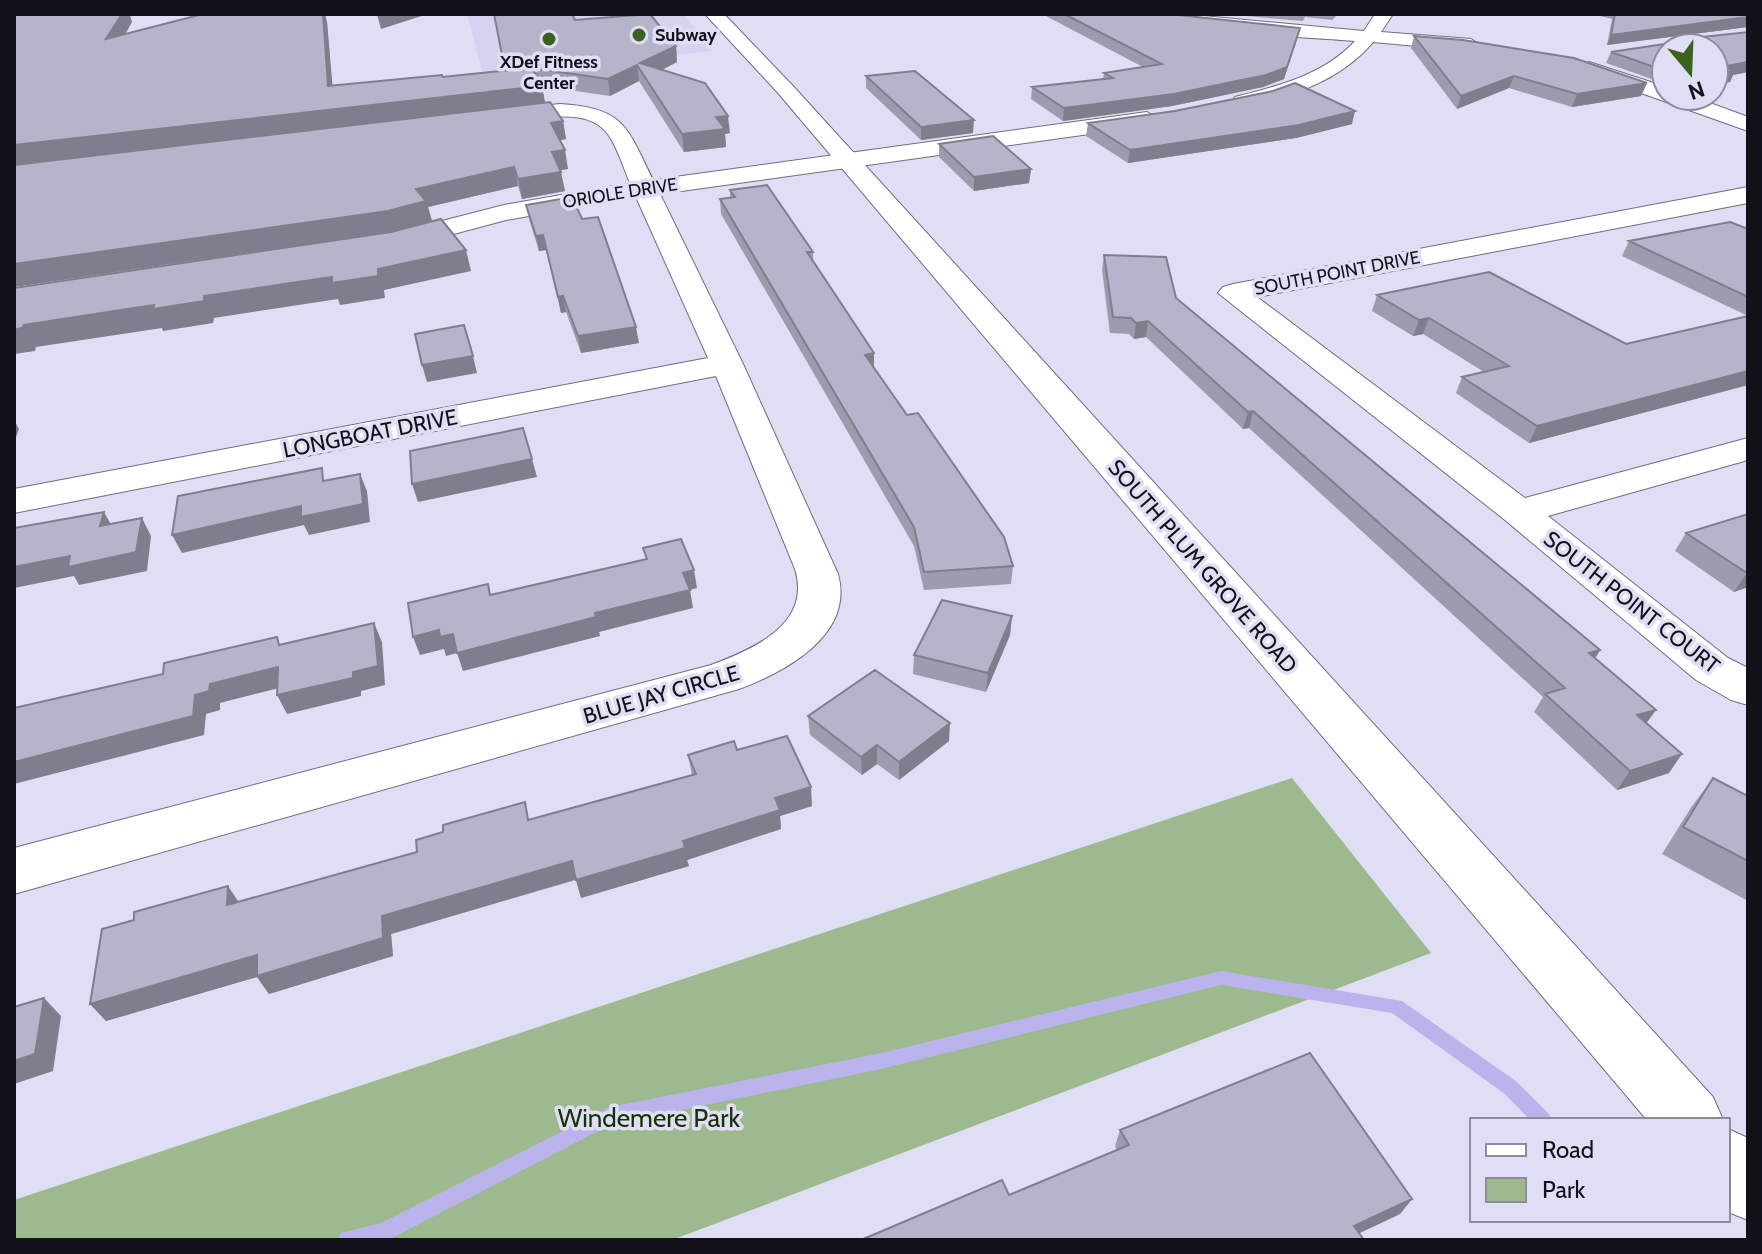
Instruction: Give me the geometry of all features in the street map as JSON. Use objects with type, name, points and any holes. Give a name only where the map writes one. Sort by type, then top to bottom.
[{"type":"street","name":"SOUTH PLUM GROVE ROAD","points":[[714,14],[849,162],[1688,1118]]},
{"type":"street","points":[[1151,14],[1199,22],[1486,47]]},
{"type":"street","points":[[1214,107],[1270,95],[1340,67],[1371,36],[1384,14]]},
{"type":"street","points":[[1611,53],[1565,59],[1650,89]]},
{"type":"street","name":"BLUE JAY CIRCLE","points":[[14,871],[723,678],[769,659],[790,643],[816,610],[820,594],[818,576],[727,364],[612,123],[596,116],[563,111],[477,119]]},
{"type":"street","points":[[1716,112],[1748,124]]},
{"type":"street","name":"ORIOLE DRIVE","points":[[366,246],[397,242],[504,213],[645,188],[1172,115]]},
{"type":"street","name":"SOUTH POINT DRIVE","points":[[1519,512],[1233,293],[1748,195]]},
{"type":"street","name":"LONGBOAT DRIVE","points":[[14,501],[727,364]]},
{"type":"street","points":[[1519,512],[1748,449]]},
{"type":"street","name":"SOUTH POINT COURT","points":[[1519,512],[1712,669],[1748,688]]},
{"type":"street","points":[[1730,1165],[1748,1186]]},
{"type":"shaded area","points":[[467,14],[684,14],[713,51],[483,75]]},
{"type":"green space","name":"Windemere Park","points":[[1292,778],[1431,953],[672,1240],[14,1240],[14,1200]]},
{"type":"building","points":[[14,14],[122,14],[106,39],[203,14],[323,14],[328,86],[529,68],[504,65],[494,14],[572,14],[575,20],[650,14],[676,46],[640,63],[705,83],[728,116],[716,117],[725,129],[682,134],[637,65],[608,79],[532,68],[542,86],[14,145]]},
{"type":"building","points":[[1064,14],[1169,14],[1300,28],[1287,67],[1266,75],[1174,94],[1064,108],[1032,87],[1113,78],[1104,73],[1162,64]]},
{"type":"building","points":[[1615,14],[1748,14],[1748,17],[1611,35]]},
{"type":"building","points":[[1748,32],[1748,62],[1730,65],[1730,34]]},
{"type":"building","points":[[1414,36],[1463,40],[1574,58],[1647,83],[1577,94],[1514,76],[1461,96]]},
{"type":"building","points":[[1650,46],[1650,65],[1611,52]]},
{"type":"building","points":[[915,71],[974,120],[921,127],[866,76]]},
{"type":"building","points":[[1295,83],[1355,111],[1299,125],[1130,150],[1088,123],[1175,111],[1273,91]]},
{"type":"building","points":[[550,102],[563,121],[551,123],[565,150],[552,152],[561,172],[518,179],[514,167],[416,189],[426,201],[388,211],[14,264],[14,165]]},
{"type":"building","points":[[993,136],[1031,169],[974,177],[939,144]]},
{"type":"building","points":[[767,185],[813,252],[807,252],[874,353],[865,355],[907,415],[918,413],[1004,537],[1013,566],[924,572],[914,527],[720,199],[735,197],[730,190]]},
{"type":"building","points":[[572,197],[582,219],[598,217],[636,327],[578,336],[563,296],[558,297],[543,235],[536,236],[526,205]]},
{"type":"building","points":[[441,219],[466,250],[378,269],[378,276],[332,283],[332,277],[204,296],[204,301],[153,309],[154,305],[24,325],[14,330],[14,288],[391,232]]},
{"type":"building","points":[[1730,222],[1748,229],[1748,297],[1629,241]]},
{"type":"building","points":[[1104,255],[1166,257],[1176,298],[1600,650],[1589,653],[1656,710],[1637,715],[1682,754],[1630,771],[1545,694],[1565,688],[1253,411],[1248,412],[1148,321],[1136,323],[1131,318],[1113,317]]},
{"type":"building","points":[[1489,272],[1626,344],[1748,316],[1748,371],[1537,426],[1462,377],[1509,366],[1429,318],[1419,320],[1377,295]]},
{"type":"building","points":[[464,325],[473,356],[422,365],[415,334]]},
{"type":"building","points":[[523,428],[532,459],[412,484],[410,451]]},
{"type":"building","points":[[322,468],[323,481],[360,474],[363,504],[301,517],[301,506],[172,535],[178,496]]},
{"type":"building","points":[[104,512],[100,526],[142,518],[136,552],[68,567],[70,556],[14,567],[14,528]]},
{"type":"building","points":[[1748,514],[1748,573],[1686,533]]},
{"type":"building","points":[[681,539],[694,570],[683,573],[690,590],[595,613],[596,617],[457,653],[453,634],[440,637],[439,630],[413,637],[408,603],[488,584],[490,595],[647,559],[643,548]]},
{"type":"building","points":[[942,600],[1012,616],[988,673],[914,655]]},
{"type":"building","points":[[374,623],[378,666],[353,672],[353,678],[277,695],[278,667],[210,684],[209,691],[195,695],[193,716],[14,762],[14,708],[163,674],[164,663],[277,637],[279,645]]},
{"type":"building","points":[[875,670],[950,723],[899,762],[877,745],[861,757],[808,716]]},
{"type":"building","points":[[787,736],[811,787],[775,798],[780,810],[683,841],[685,848],[576,880],[572,861],[382,916],[383,938],[257,976],[257,955],[90,1004],[102,929],[134,920],[134,912],[228,886],[227,905],[417,852],[416,840],[443,832],[443,825],[525,802],[528,820],[696,774],[688,755],[734,741],[737,750]]},
{"type":"building","points":[[1713,778],[1748,796],[1748,861],[1683,827]]},
{"type":"building","points":[[44,998],[35,1054],[14,1061],[14,1007]]},
{"type":"building","points":[[1310,1053],[1412,1199],[1354,1226],[1364,1240],[861,1240],[1002,1180],[1009,1195],[1129,1145],[1120,1130]]},
{"type":"waterway","points":[[348,1240],[383,1232],[610,1116],[877,1062],[1221,978],[1396,1006],[1511,1088],[1541,1118]]},
{"type":"place","name":"Subway","points":[[639,35]]},
{"type":"place","name":"XDef Fitness Center","points":[[549,39]]}]
